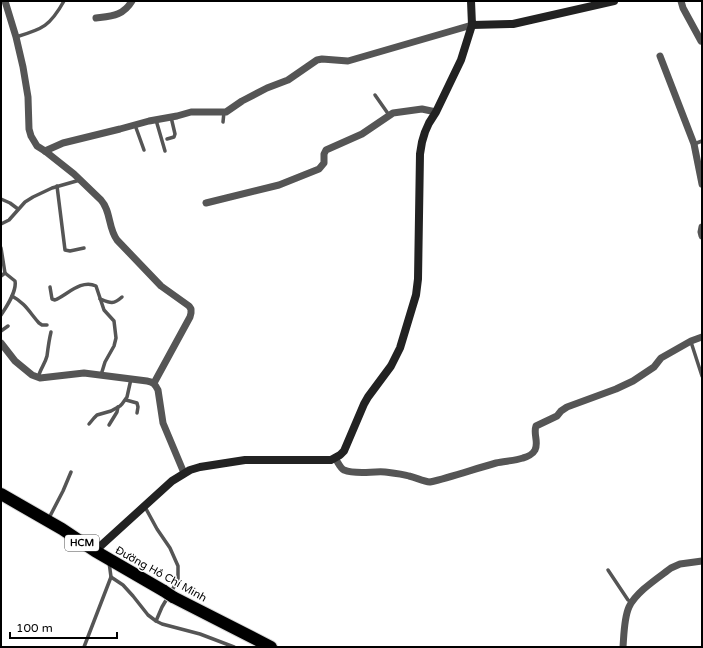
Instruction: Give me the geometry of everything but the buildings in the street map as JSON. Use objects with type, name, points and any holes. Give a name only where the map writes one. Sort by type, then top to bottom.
[{"type":"highway","name":"Đường Hồ Chí Minh","points":[[1,494],[169,594],[271,647]]},
{"type":"street","points":[[5,1],[23,67],[27,91],[29,128],[31,136],[37,146],[80,180],[105,204],[113,232],[117,240],[161,286],[187,304],[191,309],[190,317],[154,383]]},
{"type":"street","points":[[96,18],[115,16],[125,10],[132,1]]},
{"type":"street","points":[[95,551],[172,481],[184,473],[200,467],[245,460],[326,460],[336,458],[344,451],[364,404],[396,357],[412,311],[418,279],[420,154],[425,132],[461,60],[472,25],[471,1]]},
{"type":"street","points":[[45,151],[63,143],[191,112],[224,112],[261,91],[285,81],[316,60],[348,61],[472,25],[513,24],[614,1]]},
{"type":"street","points":[[681,1],[683,8],[701,41]]},
{"type":"street","points":[[660,56],[694,144],[702,184]]},
{"type":"street","points":[[206,203],[279,185],[319,169],[324,163],[324,154],[326,150],[362,134],[389,115],[397,112],[422,109],[436,112]]},
{"type":"street","points":[[702,227],[702,236]]},
{"type":"street","points":[[336,458],[342,469],[349,472],[385,472],[410,476],[430,482],[495,463],[522,458],[535,451],[536,438],[534,432],[536,426],[557,416],[567,407],[616,389],[633,381],[654,367],[661,358],[691,341],[702,337]]},
{"type":"street","points":[[1,343],[15,361],[38,378],[80,373],[154,383],[158,390],[164,426],[184,473]]},
{"type":"street","points":[[623,647],[625,620],[632,602],[638,594],[671,568],[680,564],[702,561]]},
{"type":"lane","points":[[16,37],[41,29],[55,16],[64,1]]},
{"type":"lane","points":[[375,95],[389,115]]},
{"type":"lane","points":[[223,122],[224,112]]},
{"type":"lane","points":[[167,139],[174,137],[175,134],[171,117]]},
{"type":"lane","points":[[156,120],[165,151]]},
{"type":"lane","points":[[135,125],[144,150]]},
{"type":"lane","points":[[694,144],[702,141]]},
{"type":"lane","points":[[1,224],[9,220],[25,202],[33,197],[57,186],[80,180]]},
{"type":"lane","points":[[57,186],[65,250],[70,251],[84,248]]},
{"type":"lane","points":[[1,199],[18,209]]},
{"type":"lane","points":[[1,248],[5,274]]},
{"type":"lane","points":[[1,276],[5,274]]},
{"type":"lane","points":[[1,315],[10,302],[15,284],[15,280],[5,274]]},
{"type":"lane","points":[[50,287],[52,299],[57,300],[73,289],[89,285],[96,286],[104,310],[114,321],[116,338],[114,346],[105,362],[101,376]]},
{"type":"lane","points":[[12,296],[20,300],[39,323],[42,325],[47,325]]},
{"type":"lane","points":[[100,299],[112,303],[122,297]]},
{"type":"lane","points":[[1,331],[8,326]]},
{"type":"lane","points":[[38,378],[39,371],[47,356],[51,332]]},
{"type":"lane","points":[[691,341],[702,376]]},
{"type":"lane","points":[[89,424],[97,415],[111,411],[126,400],[131,379]]},
{"type":"lane","points":[[126,400],[137,403],[137,413]]},
{"type":"lane","points":[[109,425],[117,412],[118,407]]},
{"type":"lane","points":[[48,521],[71,472]]},
{"type":"lane","points":[[144,506],[170,548],[178,566],[178,580],[162,607],[156,621]]},
{"type":"lane","points":[[84,647],[111,577],[108,559]]},
{"type":"lane","points":[[608,570],[628,600],[632,602]]},
{"type":"lane","points":[[111,577],[128,590],[148,615],[156,621],[200,634],[234,647]]}]
